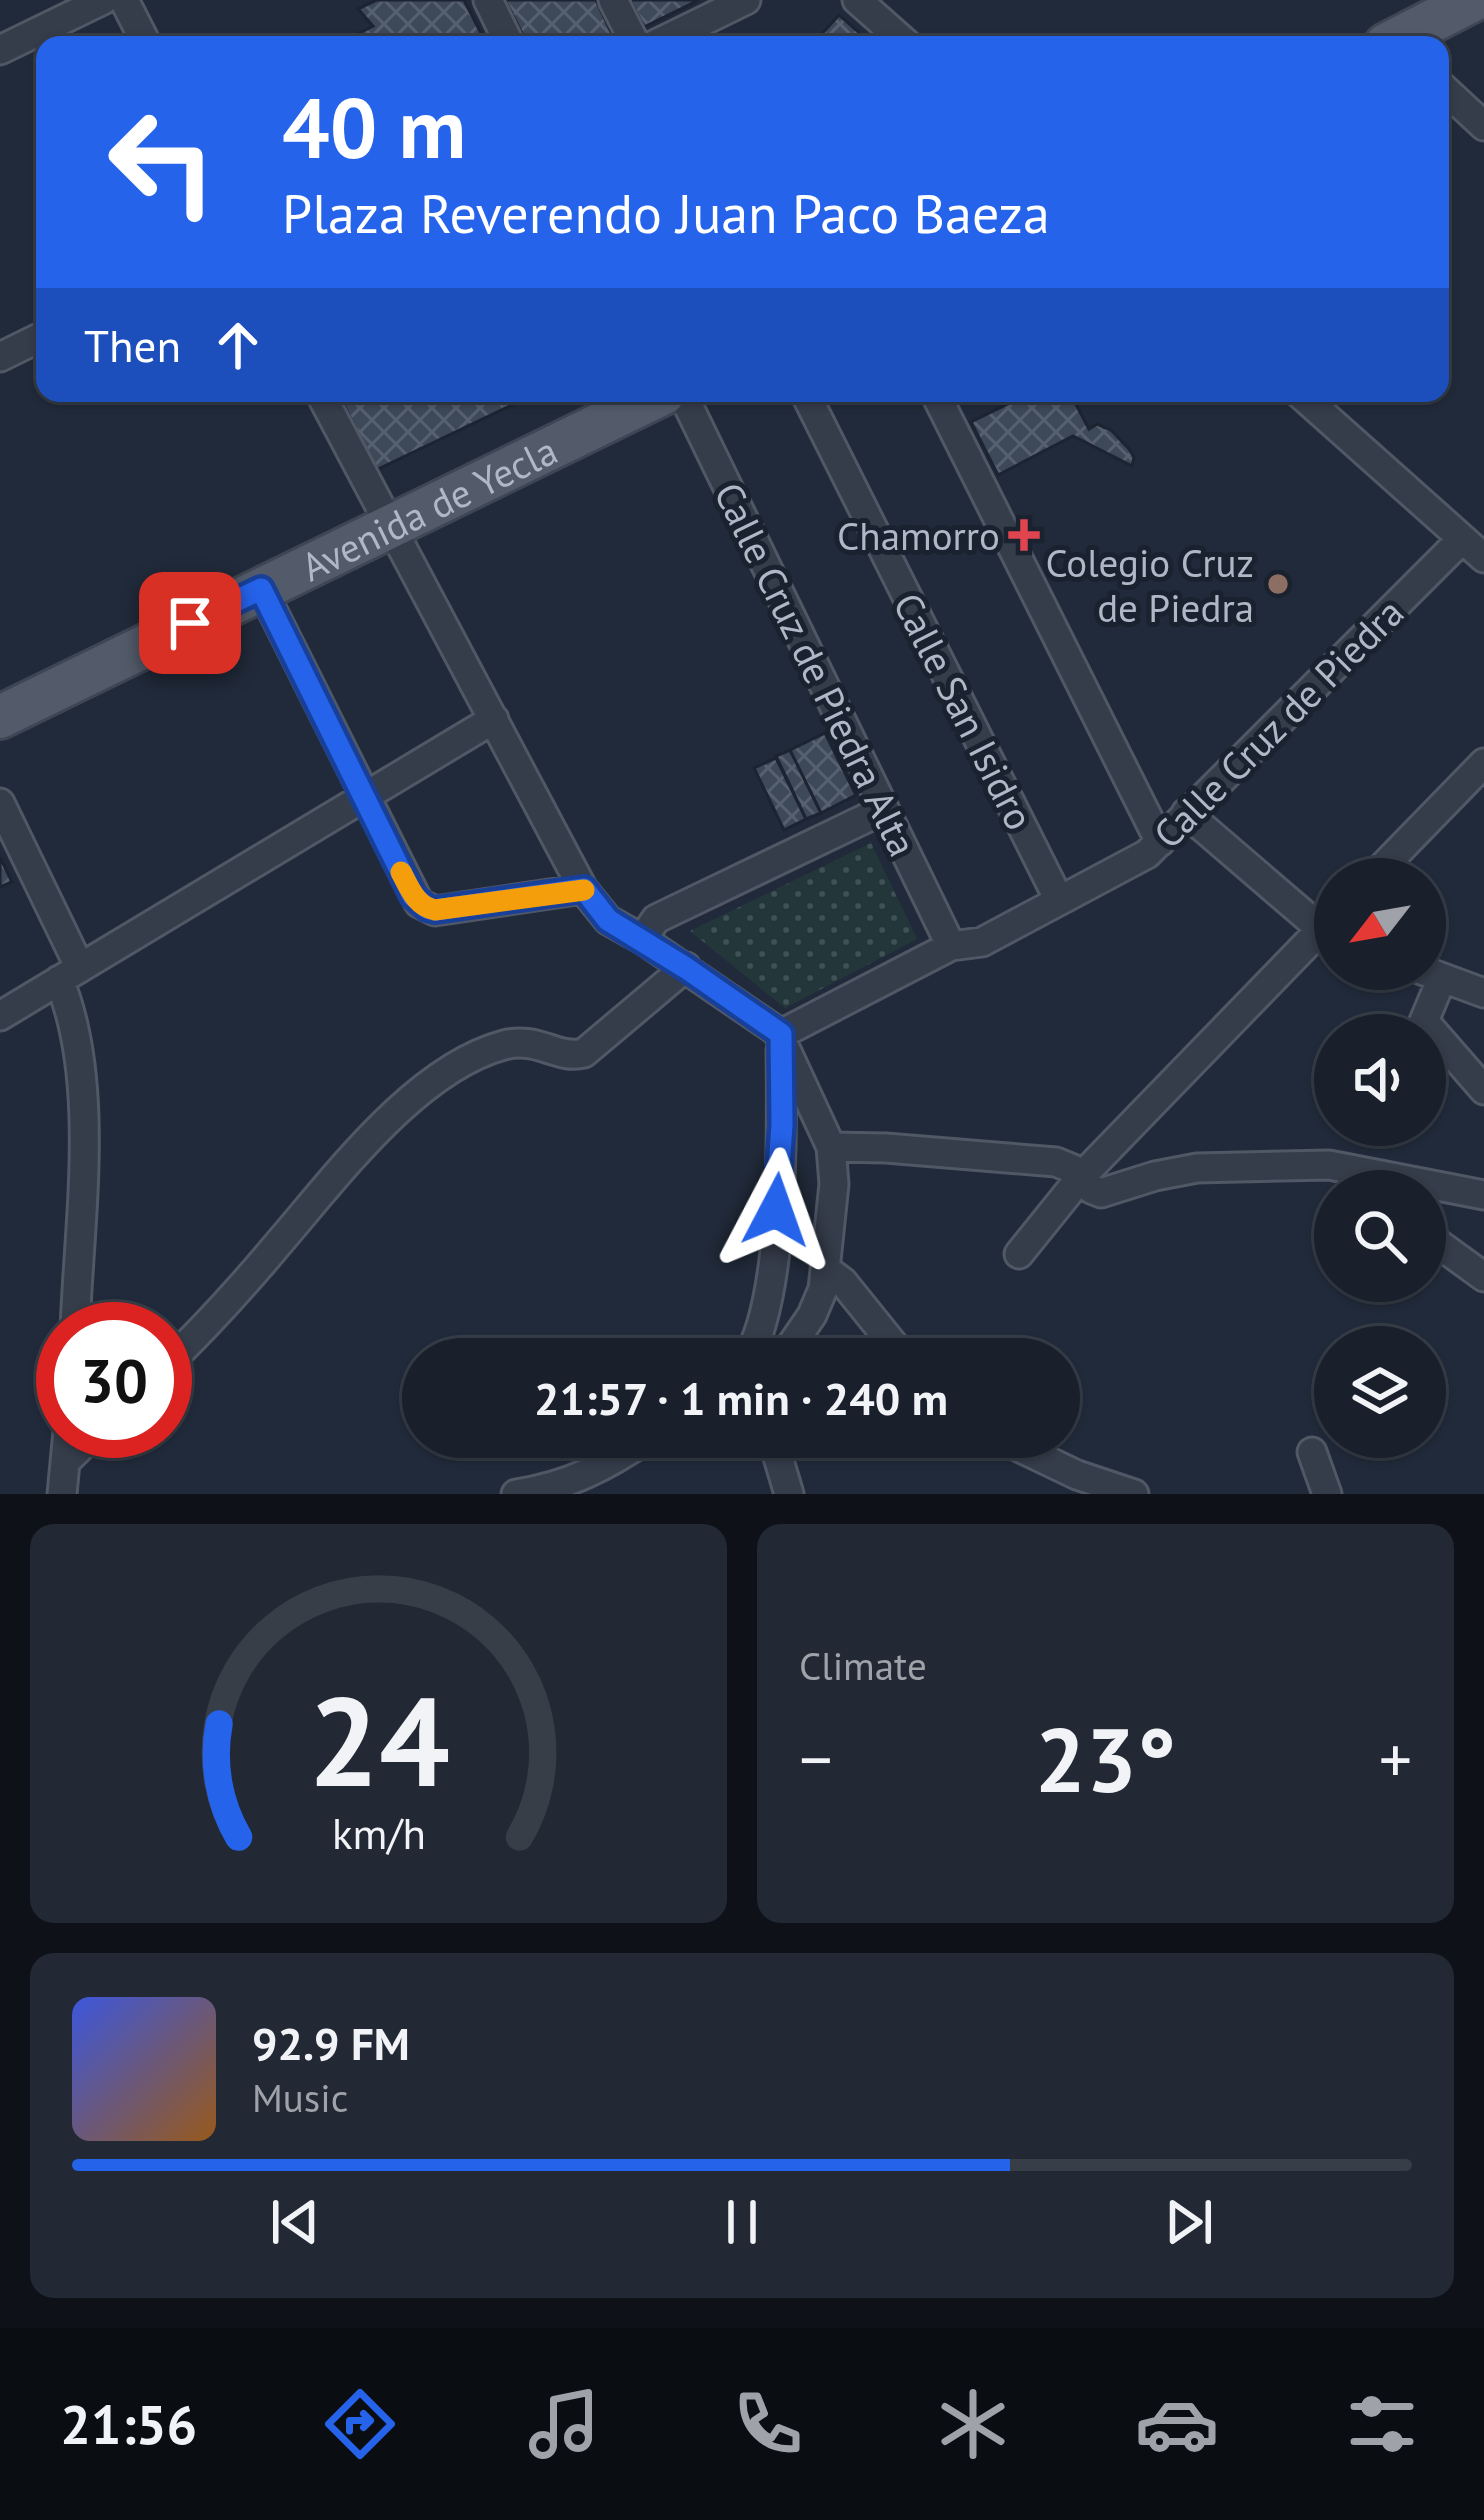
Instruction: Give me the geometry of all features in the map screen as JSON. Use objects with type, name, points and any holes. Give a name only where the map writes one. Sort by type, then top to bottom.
[{"type":"main road","points":[[1407,36],[1473,0]]},
{"type":"main road","name":"Avenida de Yecla","points":[[0,717],[645,402]]},
{"type":"street","points":[[0,50],[103,0]]},
{"type":"street","points":[[124,0],[142,36]]},
{"type":"street","points":[[488,0],[506,36]]},
{"type":"street","points":[[613,0],[631,36]]},
{"type":"street","points":[[672,36],[746,0]]},
{"type":"street","points":[[857,0],[898,36]]},
{"type":"street","points":[[1449,93],[1484,126]]},
{"type":"street","points":[[0,357],[36,339]]},
{"type":"street","points":[[325,402],[584,889],[608,920],[781,1035],[831,1147],[834,1184],[819,1302],[796,1338]]},
{"type":"street","name":"Calle Cruz de Piedra Alta","points":[[686,402],[951,946]]},
{"type":"street","name":"Calle San Isidro","points":[[810,402],[1059,899]]},
{"type":"street","points":[[939,402],[1160,842]]},
{"type":"street","points":[[1308,402],[1484,558]]},
{"type":"street","name":"Calle Cruz de Piedra","points":[[781,1035],[951,946],[982,941],[1147,854],[1462,539]]},
{"type":"street","points":[[261,589],[413,896],[435,910],[584,889]]},
{"type":"street","points":[[0,1016],[494,719]]},
{"type":"street","points":[[1391,858],[1484,763]]},
{"type":"street","points":[[0,803],[69,974],[83,1132],[76,1302]]},
{"type":"street","points":[[642,939],[656,919],[884,809]]},
{"type":"street","points":[[1186,813],[1314,913]]},
{"type":"street","points":[[1019,1254],[1081,1178],[1314,942]]},
{"type":"street","points":[[192,1340],[416,1093],[504,1045],[537,1042],[568,1054],[584,1053],[686,968]]},
{"type":"street","points":[[1446,979],[1484,993]]},
{"type":"street","points":[[1429,990],[1424,1021],[1484,1090]]},
{"type":"street","points":[[757,1338],[770,1294],[782,1125],[781,1035]]},
{"type":"street","points":[[831,1147],[1056,1162],[1073,1169],[1091,1190],[1101,1193],[1197,1168],[1329,1165],[1484,1195]]},
{"type":"street","points":[[1329,1165],[1336,1170]]},
{"type":"street","points":[[1446,1249],[1484,1277]]},
{"type":"street","points":[[826,1270],[843,1282],[888,1338]]},
{"type":"street","points":[[1312,1452],[1327,1494]]},
{"type":"street","points":[[62,1494],[66,1458]]},
{"type":"street","points":[[66,1461],[69,1458]]},
{"type":"street","points":[[516,1494],[554,1488],[619,1458]]},
{"type":"street","points":[[778,1458],[788,1494]]},
{"type":"street","points":[[1042,1458],[1134,1494]]},
{"type":"green space","points":[[871,843],[917,939],[785,1008],[690,931]]},
{"type":"building","points":[[377,0],[464,0],[482,36],[354,36],[373,26],[358,9]]},
{"type":"building","points":[[505,0],[596,0],[613,36],[523,36]]},
{"type":"building","points":[[630,0],[699,0],[644,27]]},
{"type":"building","points":[[839,15],[863,36],[820,36]]},
{"type":"building","points":[[342,402],[518,402],[376,470]]},
{"type":"building","points":[[1012,402],[1075,402],[1089,429],[1097,424],[1111,430],[1129,449],[1132,466],[1073,436],[998,475],[971,422]]},
{"type":"building","points":[[825,733],[856,795],[821,813],[790,750]]},
{"type":"building","points":[[790,750],[821,813],[806,819],[776,756]]},
{"type":"building","points":[[776,758],[806,819],[784,830],[754,768]]},
{"type":"building","points":[[0,857],[12,882],[0,887]]},
{"type":"slow traffic","points":[[401,872],[413,896],[435,910],[584,890]]},
{"type":"place","name":"Chamorro","points":[[1024,535]]},
{"type":"place","name":"Colegio Cruz de Piedra","points":[[1278,584]]},
{"type":"route","points":[[190,623],[261,589],[413,896],[427,908],[584,889],[608,920],[781,1034],[776,1210]]}]
